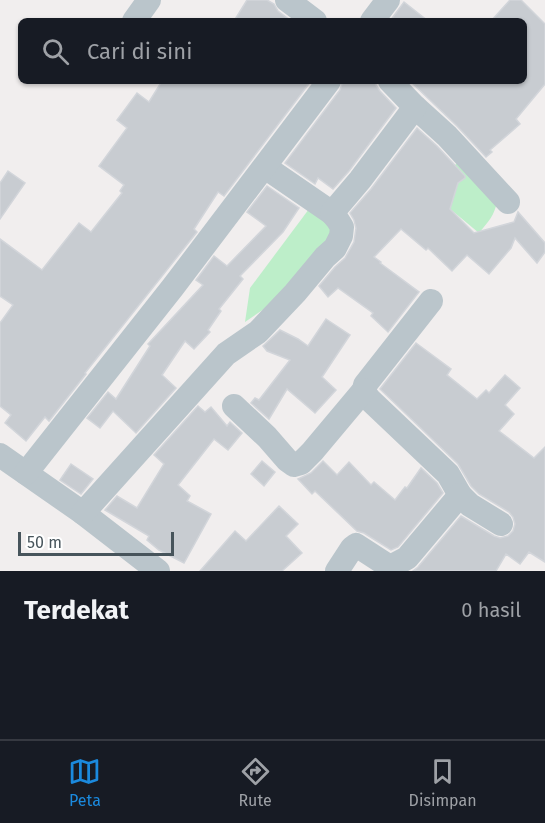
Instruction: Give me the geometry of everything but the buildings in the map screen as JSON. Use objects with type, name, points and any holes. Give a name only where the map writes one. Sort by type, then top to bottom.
[{"type":"street","points":[[136,18],[149,0]]},
{"type":"street","points":[[286,0],[311,18]]},
{"type":"street","points":[[374,18],[388,0]]},
{"type":"street","points":[[26,473],[173,287],[327,84]]},
{"type":"street","points":[[393,84],[447,135],[508,202]]},
{"type":"street","points":[[332,213],[416,107]]},
{"type":"street","points":[[83,513],[226,354],[258,332],[325,257],[336,248],[342,227],[332,213],[265,167]]},
{"type":"street","points":[[234,406],[267,437],[287,460],[294,465],[301,463],[364,390],[365,385],[431,301]]},
{"type":"street","points":[[364,390],[370,400],[448,474],[459,495],[470,505],[501,524]]},
{"type":"street","points":[[0,455],[83,513],[158,571]]},
{"type":"street","points":[[337,571],[356,545],[389,569],[407,558],[459,495]]},
{"type":"green space","points":[[460,160],[497,201],[493,214],[479,233],[428,193]]},
{"type":"green space","points":[[312,205],[332,220],[331,237],[267,307],[245,322],[250,288]]}]
